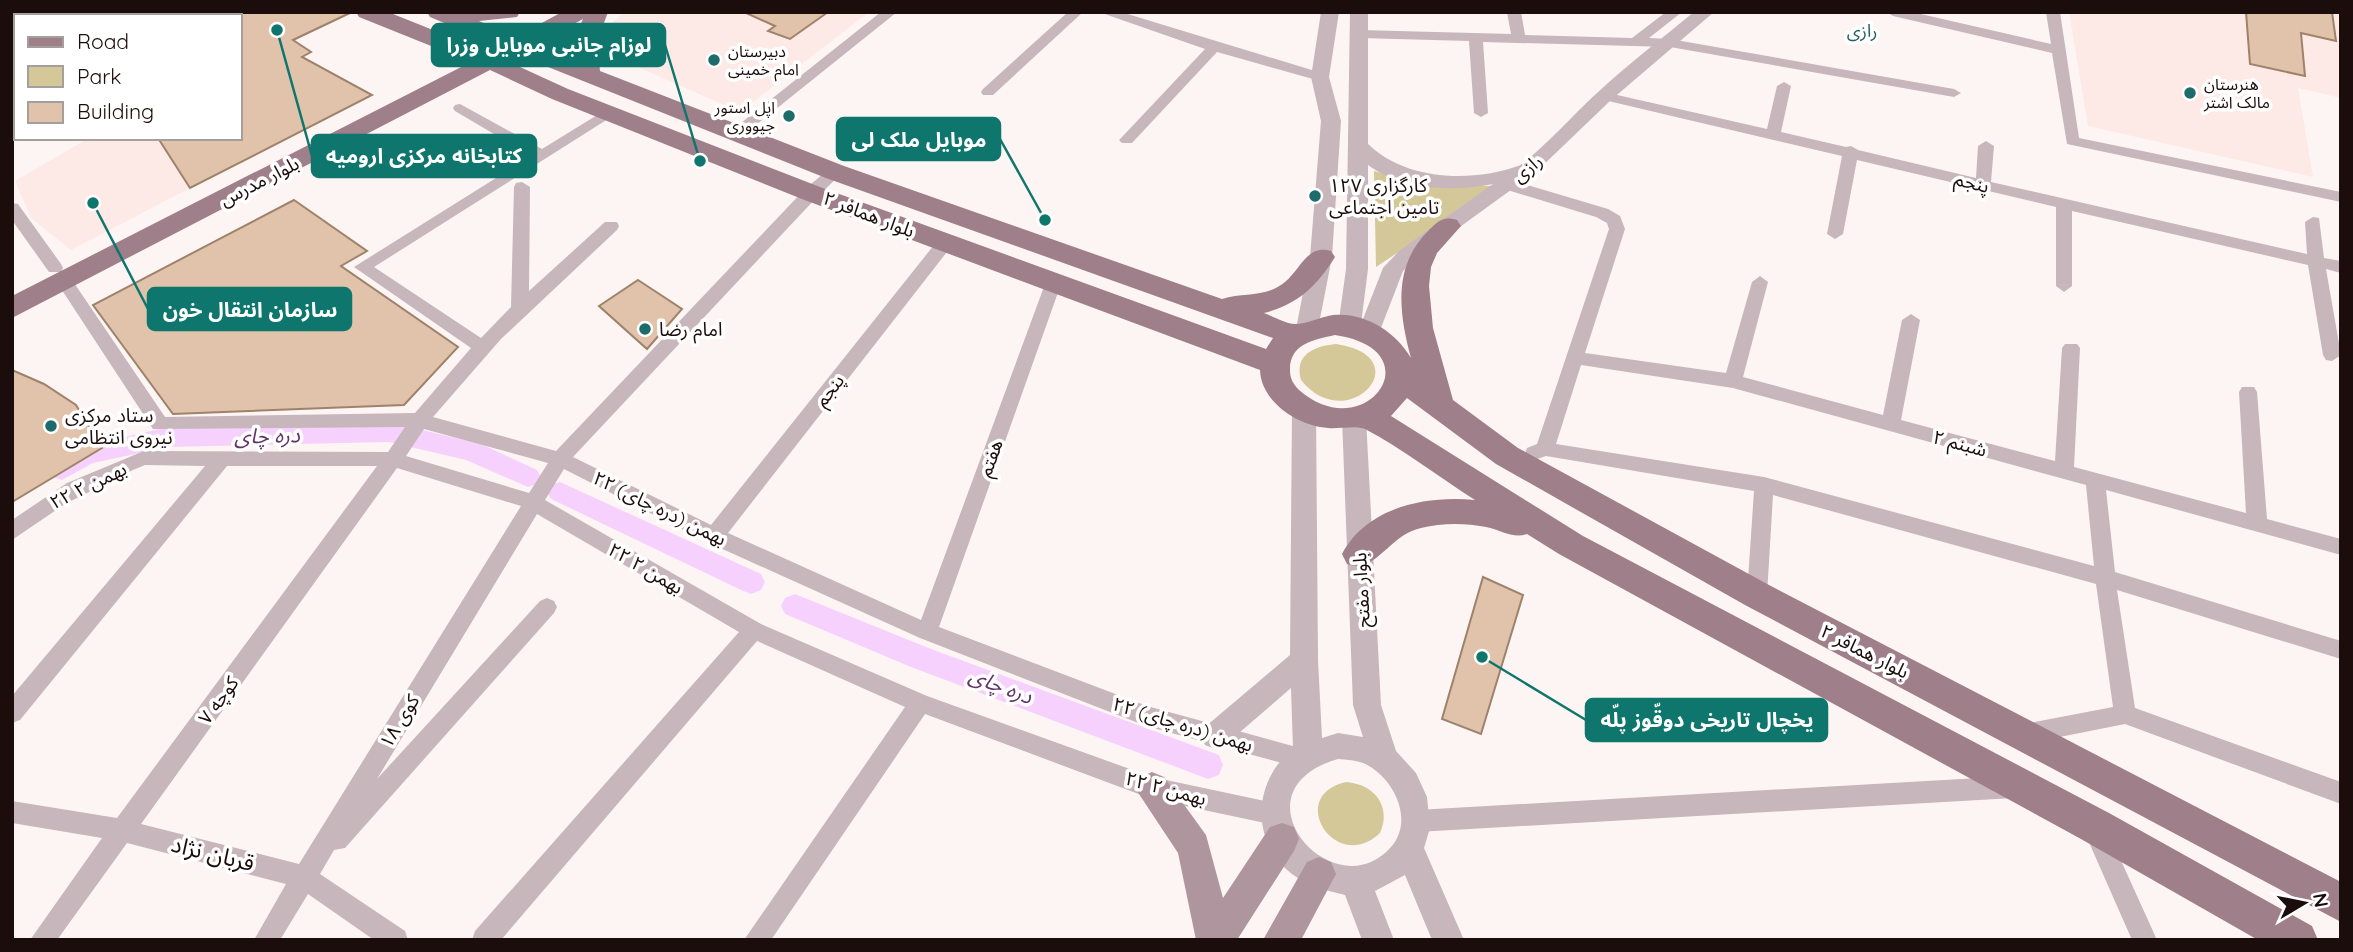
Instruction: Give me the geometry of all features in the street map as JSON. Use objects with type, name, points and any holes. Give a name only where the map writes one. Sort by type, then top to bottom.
[{"type":"main road","points":[[367,12],[493,49]]},
{"type":"main road","points":[[445,15],[509,12]]},
{"type":"main road","name":"بلوار مدرس","points":[[12,289],[59,275],[427,95],[543,12]]},
{"type":"main road","name":"بلوار مدرس","points":[[12,308],[59,275],[152,220],[493,49],[579,12]]},
{"type":"main road","points":[[589,75],[585,42],[597,12]]},
{"type":"main road","points":[[445,15],[493,49]]},
{"type":"main road","name":"بلوار همافر ۲","points":[[493,49],[589,75],[835,172],[1301,332]]},
{"type":"main road","name":"بلوار همافر ۲","points":[[493,49],[560,94],[944,244],[1273,363]]},
{"type":"main road","points":[[427,95],[499,87],[560,94]]},
{"type":"main road","points":[[1440,407],[1419,331],[1415,301],[1416,273],[1424,251],[1448,226]]},
{"type":"main road","points":[[1220,306],[1254,306],[1278,301],[1292,294],[1320,263]]},
{"type":"main road","points":[[1335,325],[1359,330],[1386,345],[1395,354],[1402,378],[1398,391],[1390,402],[1360,417],[1328,417],[1304,410],[1279,389],[1274,377],[1273,363],[1284,342],[1301,332],[1335,325]]},
{"type":"main road","name":"بلوار همافر ۲","points":[[1402,378],[1440,407],[1530,455],[1757,595],[2341,903]]},
{"type":"main road","points":[[1360,417],[1571,545],[2020,786],[2298,940]]},
{"type":"main road","points":[[1359,554],[1394,523],[1429,515],[1469,511],[1499,516],[1571,545]]},
{"type":"main road","points":[[1152,788],[1194,847],[1215,940]]},
{"type":"main road","points":[[1215,940],[1278,826]]},
{"type":"main road","points":[[1281,940],[1319,874]]},
{"type":"street","points":[[736,134],[890,12]]},
{"type":"street","points":[[988,92],[1076,12]]},
{"type":"street","points":[[1106,12],[1214,47],[1320,77]]},
{"type":"street","points":[[1301,332],[1320,263],[1331,121],[1320,77],[1330,12]]},
{"type":"street","points":[[1359,330],[1357,269],[1360,12]]},
{"type":"street","points":[[1514,12],[1519,38]]},
{"type":"street","points":[[1635,42],[1675,12]]},
{"type":"street","name":"رازی","points":[[1359,330],[1394,268],[1406,256],[1530,167],[1604,96],[1705,12]]},
{"type":"street","points":[[1893,12],[2057,50]]},
{"type":"street","points":[[2053,12],[2072,141],[2341,197]]},
{"type":"street","points":[[1360,34],[1670,43],[1954,93]]},
{"type":"street","points":[[1476,37],[1481,113]]},
{"type":"street","points":[[1127,140],[1214,47]]},
{"type":"street","points":[[1773,134],[1784,86]]},
{"type":"street","name":"پنجم","points":[[1604,96],[1851,151],[1983,185],[2341,267]]},
{"type":"street","points":[[460,108],[541,155]]},
{"type":"street","points":[[480,346],[362,267],[612,113]]},
{"type":"street","points":[[1359,145],[1387,168],[1432,178],[1486,180],[1530,167]]},
{"type":"street","points":[[1983,185],[1986,146]]},
{"type":"street","points":[[1835,233],[1851,151]]},
{"type":"street","points":[[811,192],[835,172]]},
{"type":"street","points":[[1507,184],[1602,213],[1614,220],[1618,229],[1575,358],[1530,455],[1764,485],[2105,578],[2341,650]]},
{"type":"street","points":[[520,307],[522,187]]},
{"type":"street","name":"کوی ۱۸","points":[[266,940],[560,459],[811,192]]},
{"type":"street","points":[[2064,204],[2064,286]]},
{"type":"street","points":[[12,208],[59,275]]},
{"type":"street","points":[[2313,222],[2316,261],[2332,355]]},
{"type":"street","name":"کوچه ۷","points":[[42,940],[394,459],[418,420],[480,346],[611,226]]},
{"type":"street","name":"پنجم","points":[[714,536],[944,244]]},
{"type":"street","points":[[1320,263],[1328,276],[1338,278],[1357,269]]},
{"type":"street","name":"۲۲ بهمن (دره چای)","points":[[59,275],[160,424],[418,420],[560,459],[714,536],[927,632],[1146,716],[1215,736],[1304,756]]},
{"type":"street","points":[[1733,381],[1760,282]]},
{"type":"street","name":"هفتم","points":[[927,632],[1053,284]]},
{"type":"street","points":[[1891,424],[1911,320]]},
{"type":"street","points":[[2064,471],[2071,348]]},
{"type":"street","name":"شبنم ۲","points":[[1575,358],[1733,381],[2341,547]]},
{"type":"street","points":[[2248,392],[2258,524]]},
{"type":"street","points":[[1304,410],[1304,756]]},
{"type":"street","name":"بلوار مفتح","points":[[1360,417],[1359,554],[1367,705],[1384,760]]},
{"type":"street","points":[[12,713],[223,457]]},
{"type":"street","name":"۲۲ بهمن ۲","points":[[12,532],[35,511],[110,471],[144,458],[394,459],[533,502],[754,630],[920,703],[1152,788],[1278,826]]},
{"type":"street","points":[[2095,480],[2105,578],[2125,714]]},
{"type":"street","points":[[1757,595],[1764,485]]},
{"type":"street","points":[[304,877],[547,607]]},
{"type":"street","points":[[484,940],[754,630]]},
{"type":"street","points":[[1215,736],[1304,660]]},
{"type":"street","points":[[756,940],[920,703]]},
{"type":"street","points":[[2024,734],[2125,714],[2341,793]]},
{"type":"street","points":[[1448,940],[1413,835],[1413,797],[1402,777],[1384,760],[1370,752],[1338,746],[1304,756],[1282,778],[1275,795],[1278,826],[1304,865],[1319,874],[1355,880],[1372,878],[1387,871],[1413,835],[2020,786]]},
{"type":"street","name":"قربان نژاد","points":[[12,812],[122,830],[304,877],[396,940]]},
{"type":"street","points":[[2095,827],[2145,940]]},
{"type":"street","points":[[1355,880],[1378,940]]},
{"type":"shaded area","name":"دبیرستان امام خمینی","points":[[624,12],[869,12],[740,112],[615,57],[608,45],[606,34],[611,24]]},
{"type":"shaded area","name":"هنرستان مالک اشتر","points":[[2069,12],[2341,12],[2341,98],[2298,88],[2313,177],[2088,126]]},
{"type":"shaded area","points":[[86,140],[159,140],[190,188],[71,250],[31,218],[15,181]]},
{"type":"green space","points":[[1374,171],[1433,185],[1498,186],[1376,267]]},
{"type":"green space","points":[[1336,344],[1361,352],[1373,363],[1375,376],[1368,389],[1355,398],[1338,401],[1319,396],[1301,380],[1300,364],[1303,358],[1320,347]]},
{"type":"green space","points":[[1346,782],[1365,787],[1378,798],[1382,806],[1384,814],[1380,833],[1363,843],[1348,845],[1334,839],[1324,828],[1318,815],[1319,802],[1328,790]]},
{"type":"building","points":[[352,12],[293,40],[311,52],[302,57],[372,95],[190,188],[159,140],[242,140],[240,14]]},
{"type":"building","points":[[744,12],[828,12],[790,39],[768,31],[775,26]]},
{"type":"building","points":[[2246,12],[2332,12],[2336,41],[2301,33],[2305,76],[2250,64]]},
{"type":"building","points":[[294,200],[367,251],[341,266],[458,347],[404,405],[173,414],[93,305]]},
{"type":"building","name":"امام رضا","points":[[638,280],[682,309],[647,349],[599,306]]},
{"type":"building","name":"ستاد مرکزی نیروی انتظامی","points":[[12,370],[44,384],[76,405],[102,448],[12,502]]},
{"type":"building","points":[[1483,577],[1523,595],[1481,734],[1442,719]]},
{"type":"waterway","name":"دره چای","points":[[62,470],[86,455],[168,437],[389,432],[472,451],[528,477]]},
{"type":"waterway","name":"دره چای","points":[[560,492],[751,582]]},
{"type":"waterway","name":"دره چای","points":[[795,606],[921,658],[1208,765]]},
{"type":"place","name":"کتابخانه مرکزی ارومیه","points":[[277,30]]},
{"type":"place","name":"دبیرستان امام خمینی","points":[[714,60]]},
{"type":"place","name":"هنرستان مالک اشتر","points":[[2190,93]]},
{"type":"place","name":"اپل استور جيووری","points":[[789,116]]},
{"type":"place","name":"لوزام جانبی موبایل وزرا","points":[[700,161]]},
{"type":"place","name":"کارگزاری ۱۲۷ تامین اجتماعی","points":[[1315,196]]},
{"type":"place","name":"سازمان انتقال خون","points":[[93,203]]},
{"type":"place","name":"موبایل ملک لی","points":[[1045,220]]},
{"type":"place","name":"امام رضا","points":[[645,329]]},
{"type":"place","name":"ستاد مرکزی نیروی انتظامی","points":[[51,426]]},
{"type":"place","name":"یخچال تاریخی دوقّوز پلّه","points":[[1482,657]]},
{"type":"district","name":"رازی","points":[[1862,30]]}]
